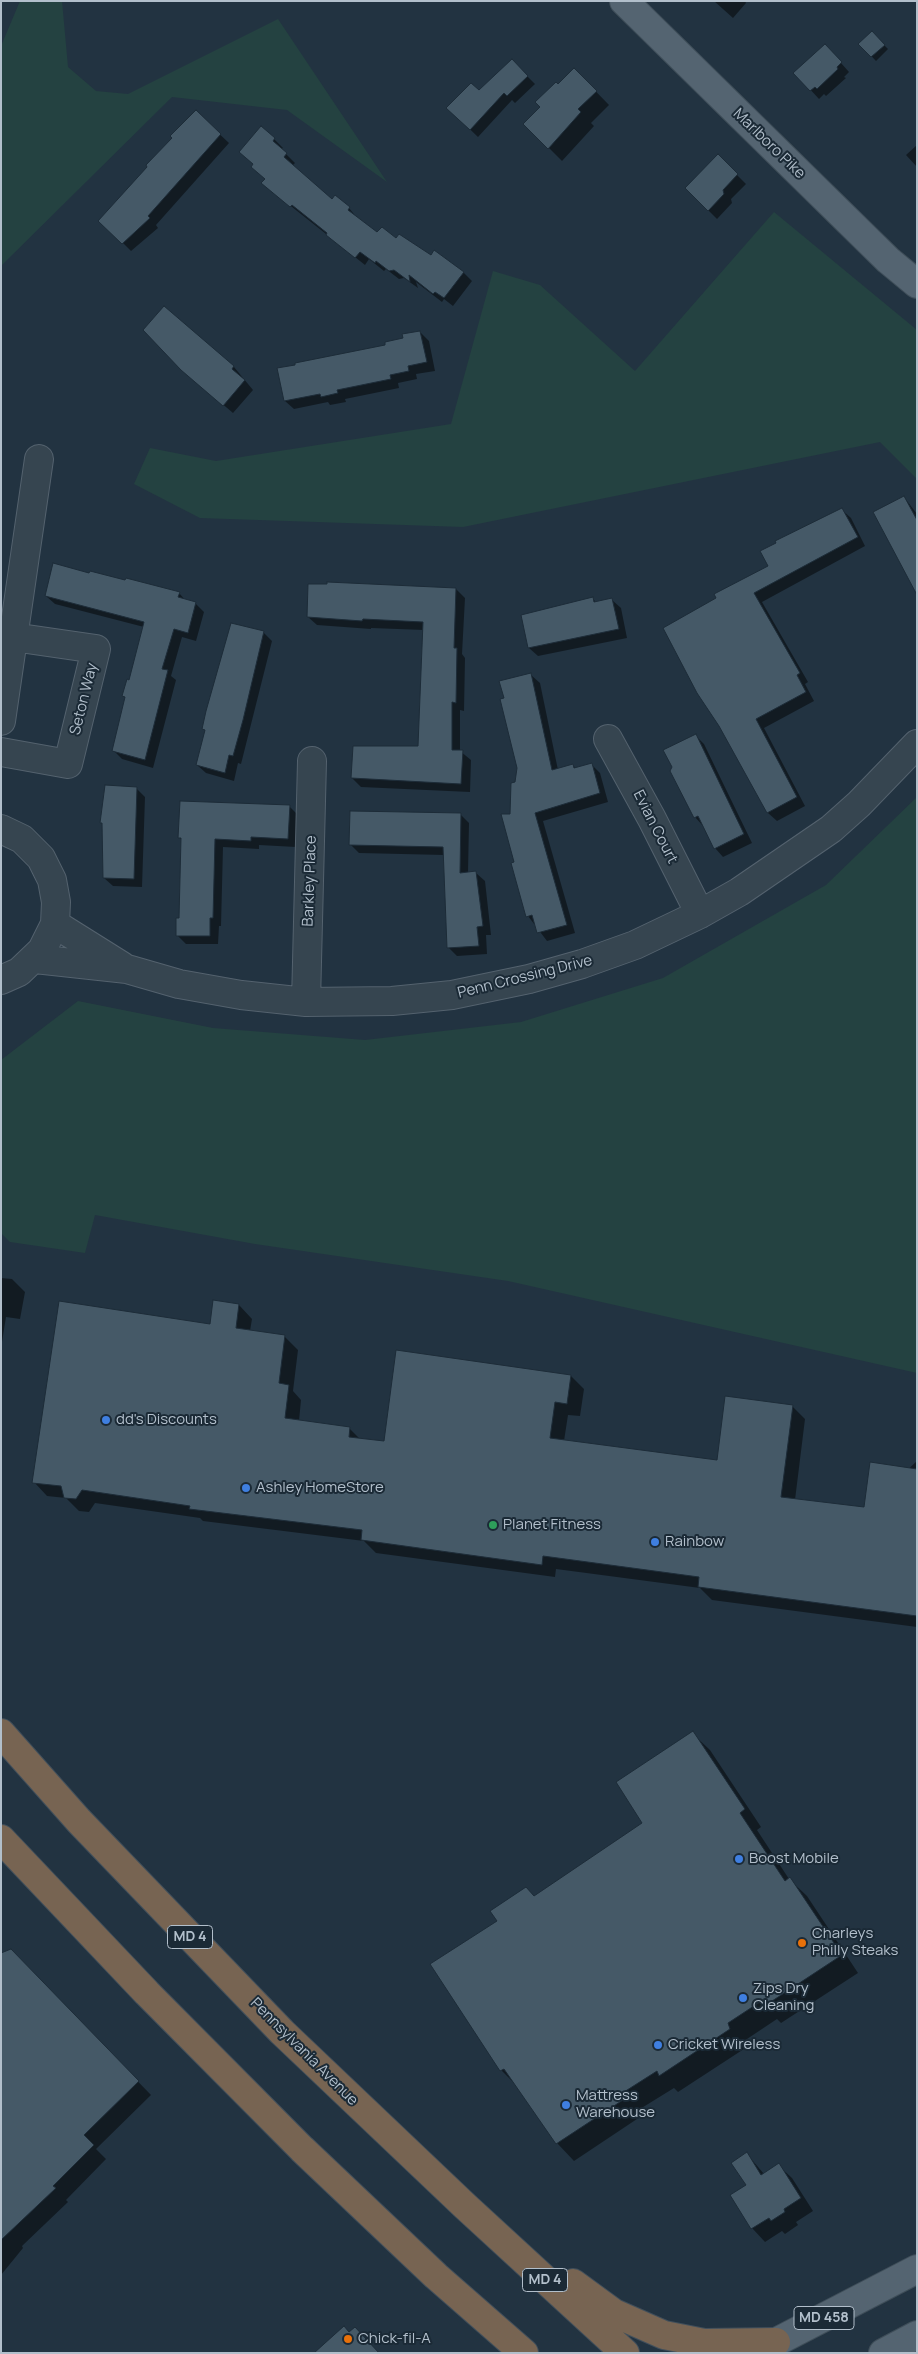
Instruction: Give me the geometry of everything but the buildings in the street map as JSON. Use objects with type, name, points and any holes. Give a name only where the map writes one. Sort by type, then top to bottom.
[{"type":"highway","name":"Pennsylvania Avenue","points":[[1,1733],[79,1821],[334,2083],[625,2353]]},
{"type":"highway","points":[[1,1839],[197,2045],[302,2149],[436,2276],[524,2353]]},
{"type":"highway","points":[[465,2206],[544,2257],[600,2305],[646,2328],[679,2339],[766,2348]]},
{"type":"highway","points":[[436,2276],[494,2353]]},
{"type":"main road","name":"Marlboro Pike","points":[[624,1],[881,254],[917,284]]},
{"type":"main road","name":"MD 458","points":[[766,2348],[917,2269]]},
{"type":"main road","points":[[883,2353],[917,2335]]},
{"type":"street","points":[[1,721],[39,459]]},
{"type":"street","name":"Seton Way","points":[[1,752],[68,764],[96,649],[13,637]]},
{"type":"street","name":"Evian Court","points":[[608,739],[652,819],[700,914]]},
{"type":"street","name":"Penn Crossing Drive","points":[[35,959],[127,969],[179,984],[241,995],[306,1002],[392,1001],[452,995],[490,988],[582,964],[635,945],[700,914],[739,892],[830,830],[859,804],[917,744]]},
{"type":"street","name":"Barkley Place","points":[[306,1002],[312,761]]},
{"type":"street","points":[[1,829],[22,839],[38,854],[47,868],[55,892],[55,924],[35,959],[18,972],[1,980]]},
{"type":"street","name":"Penn Crossing Drive","points":[[55,924],[127,969]]},
{"type":"green space","points":[[20,1],[62,1],[68,67],[96,91],[128,94],[278,19],[387,182],[287,110],[172,97],[1,266],[1,46]]},
{"type":"green space","points":[[774,212],[917,330],[917,479],[880,442],[463,527],[200,518],[134,484],[150,448],[216,461],[451,424],[493,271],[540,285],[635,371]]},
{"type":"green space","points":[[917,797],[917,1373],[508,1281],[255,1244],[95,1215],[85,1253],[10,1242],[1,1233],[1,1060],[78,1001],[213,1028],[365,1040],[521,1022],[663,978],[826,885]]},
{"type":"place","name":"dd's Discounts","points":[[106,1420]]},
{"type":"place","name":"Ashley HomeStore","points":[[246,1488]]},
{"type":"place","name":"Planet Fitness","points":[[493,1525]]},
{"type":"place","name":"Rainbow","points":[[655,1542]]},
{"type":"place","name":"Boost Mobile","points":[[739,1859]]},
{"type":"place","name":"Charleys Philly Steaks","points":[[802,1943]]},
{"type":"place","name":"Zips Dry Cleaning","points":[[743,1998]]},
{"type":"place","name":"Cricket Wireless","points":[[658,2045]]},
{"type":"place","name":"Mattress Warehouse","points":[[566,2105]]},
{"type":"place","name":"Chick-fil-A","points":[[348,2339]]}]
